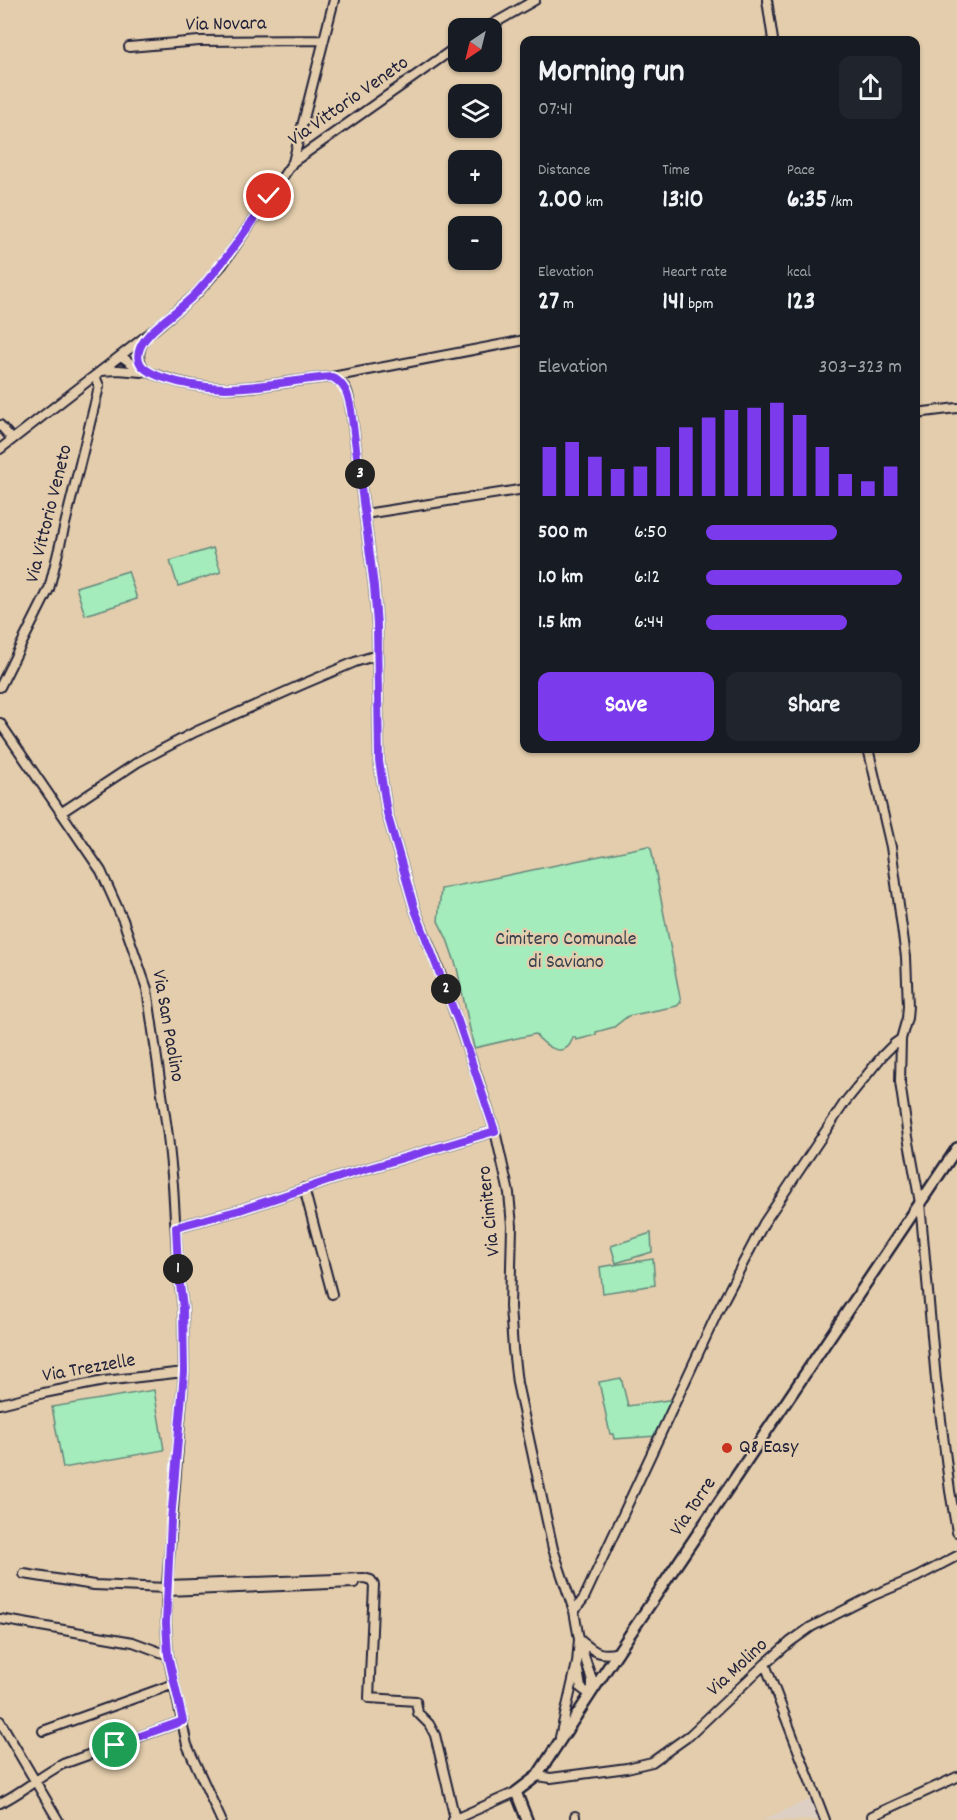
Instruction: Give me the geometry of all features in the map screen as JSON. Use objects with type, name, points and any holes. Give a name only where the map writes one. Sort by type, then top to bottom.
[{"type":"main road","name":"Via Torre","points":[[516,1792],[537,1776],[591,1692],[957,1148]]},
{"type":"main road","points":[[516,1792],[527,1820]]},
{"type":"street","points":[[293,162],[334,0]]},
{"type":"street","points":[[502,19],[535,0]]},
{"type":"street","points":[[767,0],[772,36]]},
{"type":"street","name":"Via Novara","points":[[129,47],[199,41],[324,40]]},
{"type":"street","name":"Via Vittorio Veneto","points":[[0,448],[121,356],[196,294],[222,265],[293,162],[448,53]]},
{"type":"street","points":[[146,336],[138,353],[141,365],[147,372]]},
{"type":"street","points":[[121,356],[147,372],[179,383],[226,389],[332,377],[520,341]]},
{"type":"street","points":[[98,374],[118,370],[147,372]]},
{"type":"street","name":"Via Vittorio Veneto","points":[[0,687],[50,589],[98,391],[98,374]]},
{"type":"street","name":"Via Cimitero","points":[[332,377],[340,381],[347,390],[365,513],[374,586],[379,761],[387,813],[415,910],[458,1021],[503,1161],[510,1204],[512,1270],[510,1307],[518,1383],[553,1549],[574,1611],[579,1639],[592,1680],[591,1692],[581,1688],[577,1663]]},
{"type":"street","points":[[920,413],[957,408]]},
{"type":"street","points":[[0,425],[12,439]]},
{"type":"street","points":[[365,513],[520,490]]},
{"type":"street","points":[[62,812],[138,762],[195,732],[355,662],[377,656]]},
{"type":"street","name":"Via San Paolino","points":[[0,723],[101,871],[123,920],[147,989],[168,1136],[183,1308],[184,1372],[167,1588],[168,1655],[187,1745],[221,1820]]},
{"type":"street","points":[[869,753],[891,847],[906,957],[908,1006],[901,1040],[900,1082],[920,1203],[936,1380],[957,1532]]},
{"type":"street","points":[[574,1611],[584,1598],[718,1311],[764,1223],[845,1102],[883,1055],[901,1040]]},
{"type":"street","points":[[176,1227],[240,1210],[304,1188],[495,1131]]},
{"type":"street","points":[[304,1188],[332,1294]]},
{"type":"street","name":"Via Trezzelle","points":[[0,1404],[104,1381],[184,1372]]},
{"type":"street","name":"Via Molino","points":[[537,1776],[551,1778],[627,1768],[652,1762],[690,1735],[765,1664],[811,1627],[957,1556]]},
{"type":"street","points":[[24,1574],[94,1585],[167,1588],[364,1583],[370,1580],[374,1585],[369,1698],[416,1701],[418,1713],[429,1724],[435,1735],[454,1820],[516,1792]]},
{"type":"street","points":[[0,1619],[133,1642],[168,1655]]},
{"type":"street","points":[[579,1639],[597,1652],[607,1655],[618,1652]]},
{"type":"street","name":"Via Cimitero","points":[[558,1742],[577,1663],[579,1639]]},
{"type":"street","points":[[765,1664],[825,1820]]},
{"type":"street","points":[[43,1731],[174,1684]]},
{"type":"street","points":[[0,1720],[58,1820]]},
{"type":"street","points":[[0,1803],[63,1764],[183,1721]]},
{"type":"street","points":[[873,1816],[957,1777]]},
{"type":"shaded area","points":[[813,1798],[822,1820],[762,1820]]},
{"type":"green space","points":[[213,548],[221,572],[178,586],[170,561]]},
{"type":"green space","points":[[128,571],[137,599],[85,615],[76,587]]},
{"type":"green space","name":"Cimitero Comunale di Saviano","points":[[648,846],[651,848],[681,1002],[677,1006],[628,1016],[614,1027],[596,1032],[596,1035],[576,1040],[573,1037],[570,1044],[561,1050],[550,1047],[535,1034],[474,1048],[457,968],[438,921],[441,889]]},
{"type":"green space","points":[[651,1233],[652,1252],[616,1263],[611,1246]]},
{"type":"green space","points":[[653,1259],[655,1285],[603,1293],[600,1267]]},
{"type":"green space","points":[[621,1378],[628,1406],[675,1399],[657,1436],[614,1439],[613,1434],[610,1434],[599,1382]]},
{"type":"green space","points":[[154,1390],[164,1450],[63,1468],[52,1407]]},
{"type":"place","name":"Q8 Easy","points":[[727,1448]]},
{"type":"route","points":[[115,1745],[183,1721],[168,1655],[166,1623],[171,1520],[184,1372],[183,1308],[176,1227],[240,1210],[349,1174],[495,1131],[458,1021],[415,910],[387,813],[379,761],[377,625],[374,586],[347,390],[340,381],[332,377],[240,389],[206,388],[179,383],[147,372],[141,365],[138,353],[146,336],[196,294],[222,265],[269,196]]}]
